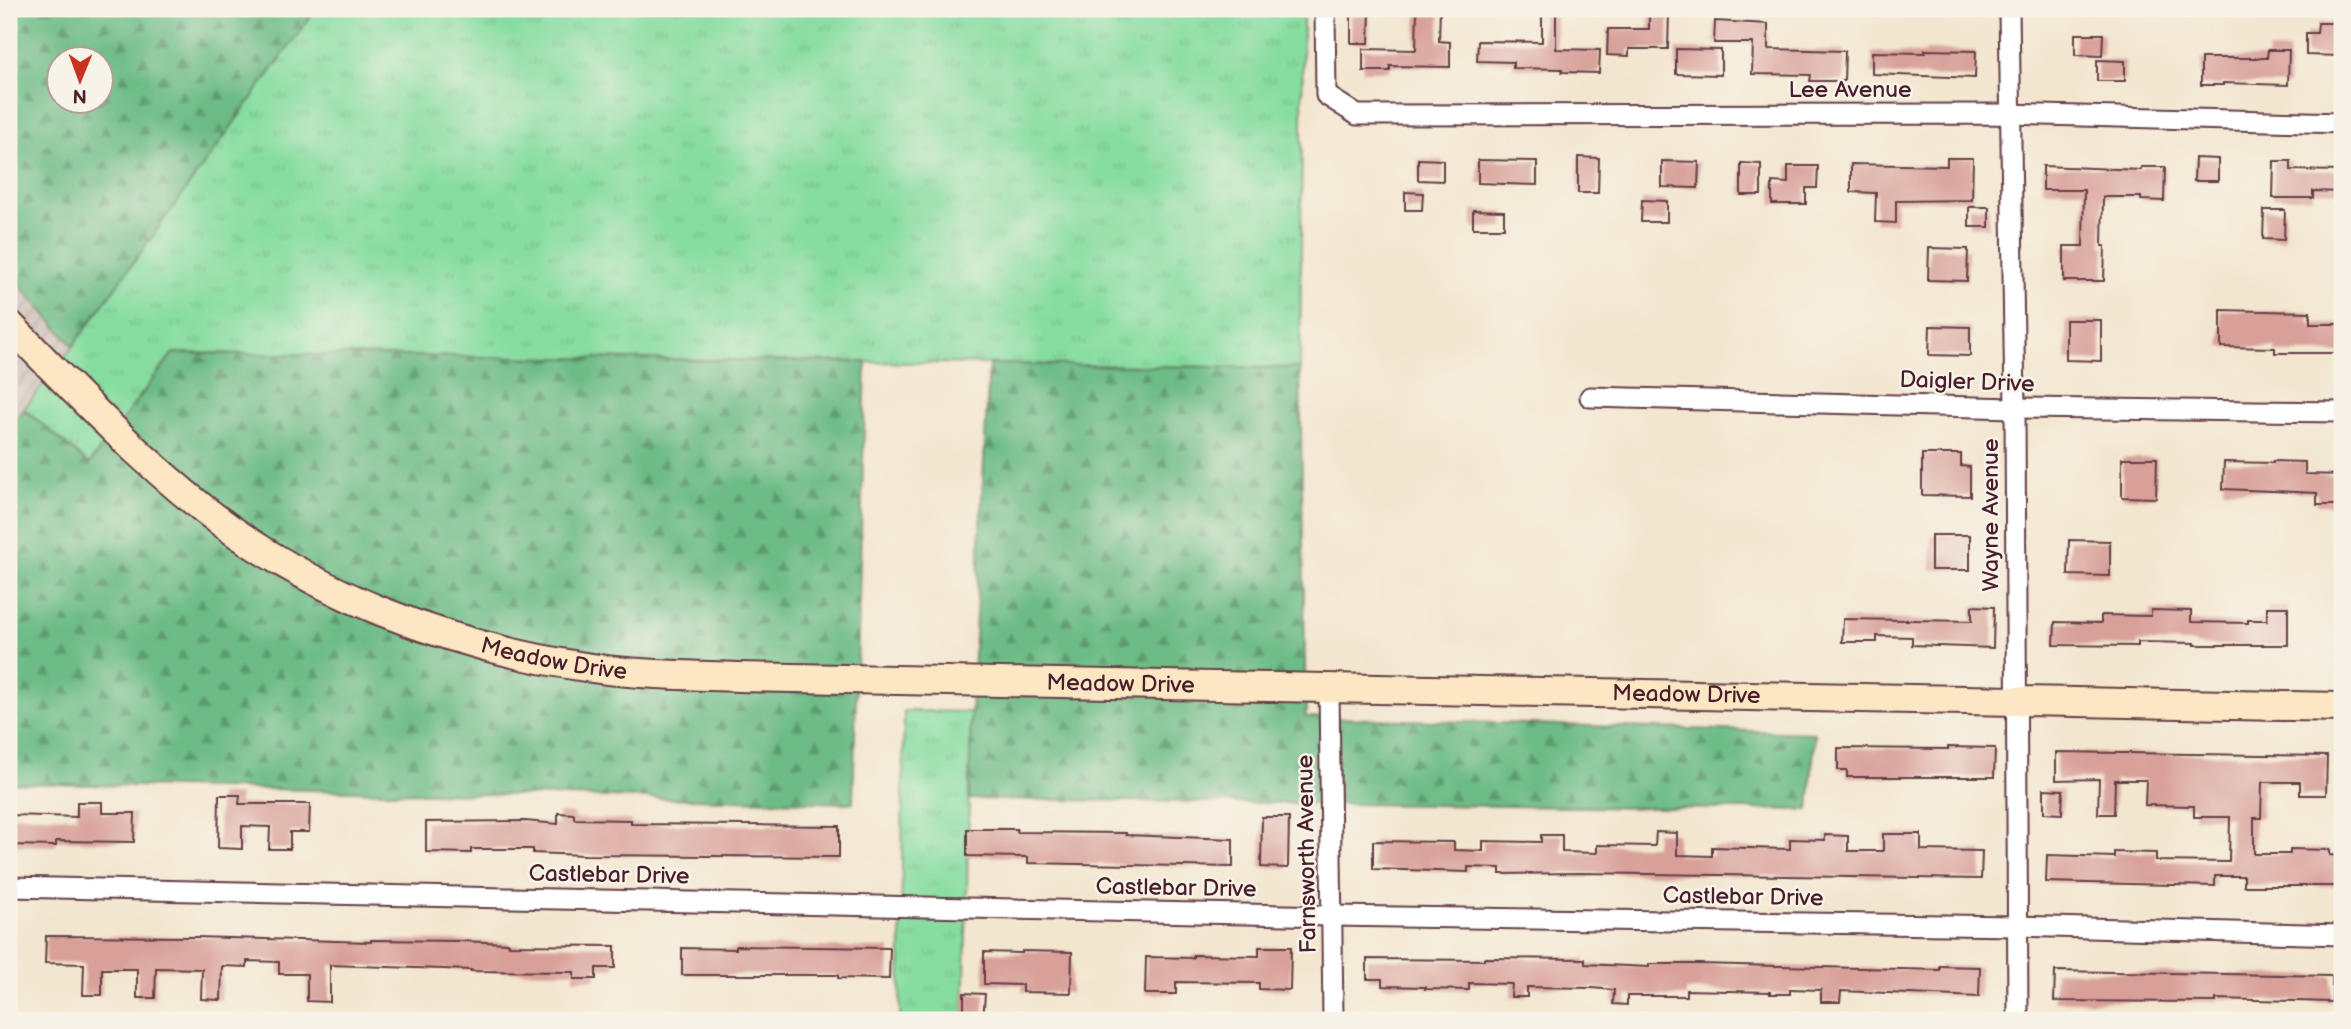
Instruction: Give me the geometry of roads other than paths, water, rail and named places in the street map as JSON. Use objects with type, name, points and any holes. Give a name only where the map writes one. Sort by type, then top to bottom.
[{"type":"street","name":"Lee Avenue","points":[[1325,9],[1326,95],[1357,115],[2010,114],[2342,123]]},
{"type":"street","name":"Wayne Avenue","points":[[2009,9],[2015,408],[2018,1020]]},
{"type":"street","name":"Meadow Drive","points":[[9,324],[126,443],[166,478],[243,537],[331,588],[406,621],[510,653],[581,667],[646,674],[2342,707]]},
{"type":"street","name":"Daigler Drive","points":[[1590,397],[2015,408],[2342,412]]},
{"type":"street","name":"Farnsworth Avenue","points":[[1329,688],[1333,1020]]},
{"type":"street","name":"Castlebar Drive","points":[[9,887],[1332,916],[2017,926],[2342,935]]}]
